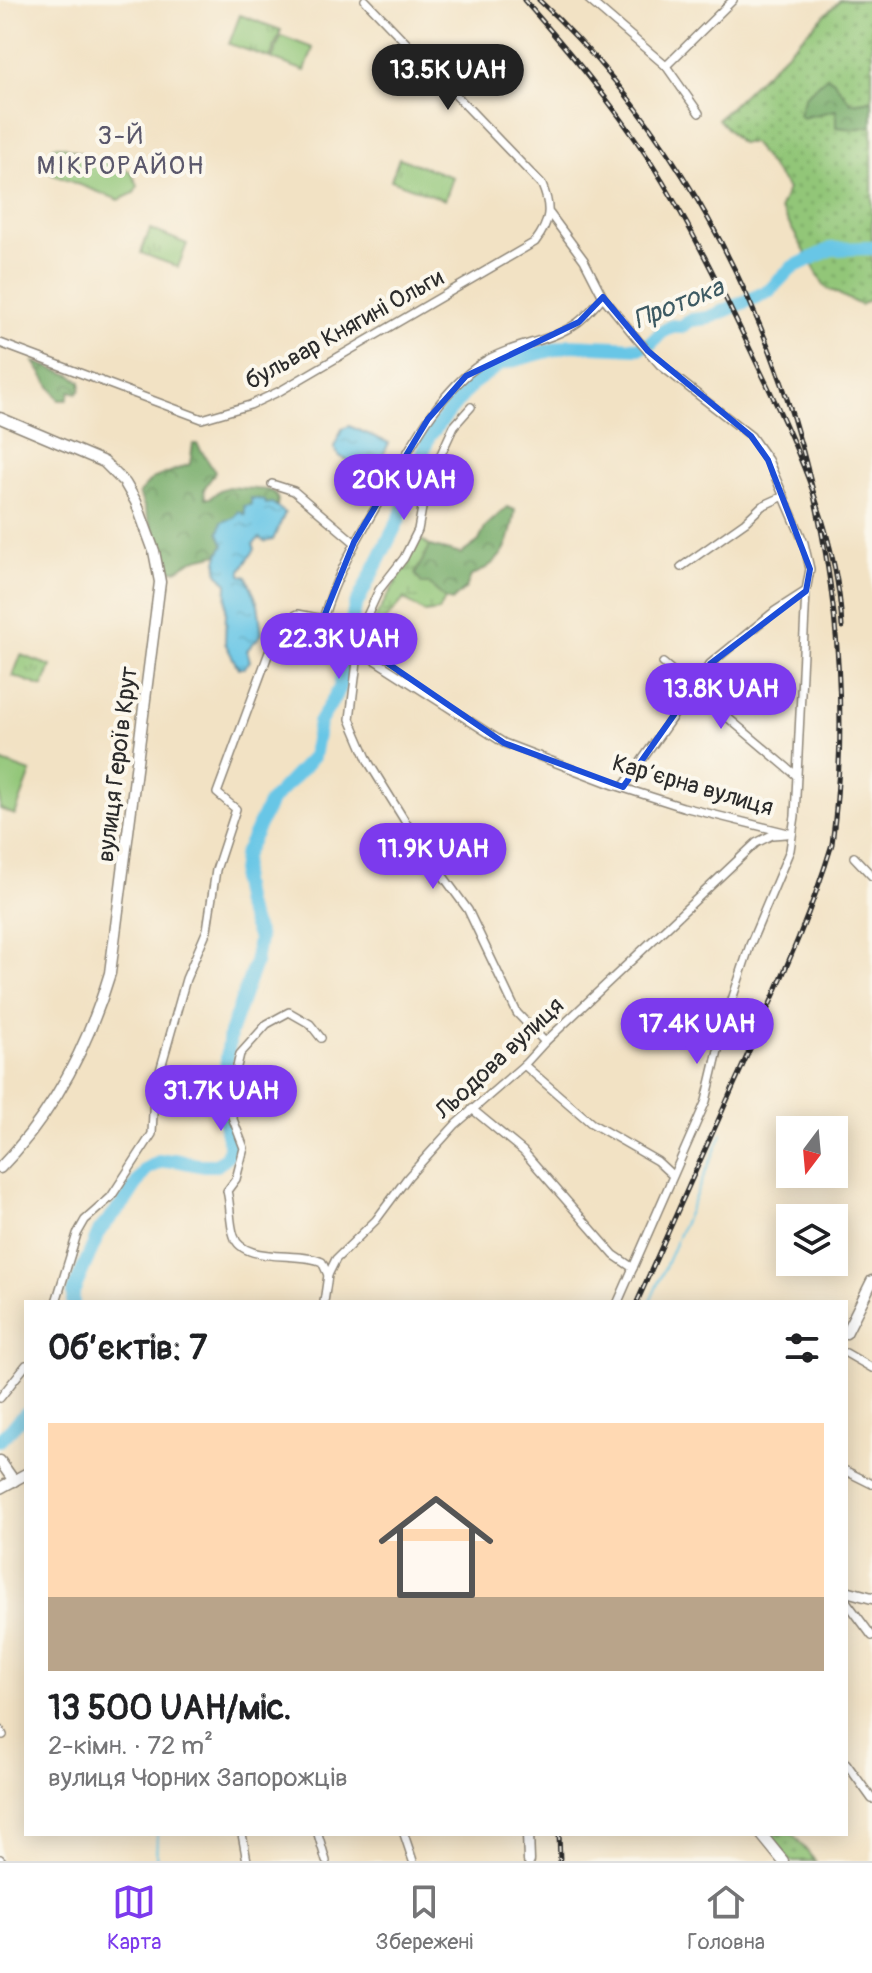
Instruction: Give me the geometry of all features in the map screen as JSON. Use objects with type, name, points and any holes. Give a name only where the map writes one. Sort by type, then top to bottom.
[{"type":"street","points":[[365,0],[542,185],[550,214],[584,260],[603,297],[660,365],[751,436],[768,460],[784,496],[804,543],[810,569],[806,591],[802,712],[790,850],[750,945],[725,1021],[706,1101],[619,1300]]},
{"type":"street","points":[[589,0],[666,66],[699,113]]},
{"type":"street","points":[[666,66],[733,0]]},
{"type":"street","name":"бульвар Княгині Ольги","points":[[0,343],[202,419],[219,416],[280,391],[535,242],[545,230],[550,214]]},
{"type":"street","points":[[57,1300],[77,1234],[85,1220],[111,1197],[152,1134],[154,1092],[186,979],[207,930],[216,870],[236,809],[217,793],[275,636],[284,621],[298,614],[323,619],[354,542],[428,419],[466,376],[484,362],[554,336],[579,322],[603,297]]},
{"type":"street","points":[[471,407],[454,426],[424,497],[418,530],[404,558],[379,590],[361,629],[350,719],[369,763],[416,839],[468,910],[517,1013],[545,1042]]},
{"type":"street","name":"вулиця Героїв Крут","points":[[0,418],[104,462],[125,483],[136,502],[154,551],[160,582],[110,973],[96,1017],[60,1093],[0,1168]]},
{"type":"street","points":[[272,484],[294,491],[354,542]]},
{"type":"street","points":[[681,567],[745,522],[762,506],[784,496]]},
{"type":"street","points":[[623,787],[710,664],[735,641],[806,591]]},
{"type":"street","name":"Карʼєрна вулиця","points":[[323,619],[370,657],[504,743],[683,807],[792,834]]},
{"type":"street","points":[[663,663],[797,776]]},
{"type":"street","name":"Льодова вулиця","points":[[324,1300],[328,1275],[336,1259],[376,1220],[408,1177],[472,1109],[524,1065],[756,843],[772,835],[792,834]]},
{"type":"street","points":[[854,857],[872,876]]},
{"type":"street","points":[[321,1038],[310,1024],[289,1012],[267,1024],[240,1054],[229,1100],[244,1148],[236,1179],[227,1191],[234,1238],[243,1247],[258,1255],[311,1256],[322,1262],[328,1275]]},
{"type":"street","points":[[524,1065],[591,1123],[657,1161],[672,1175]]},
{"type":"street","points":[[472,1109],[523,1151],[614,1255],[633,1268]]},
{"type":"street","points":[[848,1329],[872,1281]]},
{"type":"street","points":[[848,1354],[872,1368]]},
{"type":"street","points":[[0,1398],[24,1368]]},
{"type":"street","points":[[0,1461],[14,1481]]},
{"type":"street","points":[[848,1472],[872,1484]]},
{"type":"street","points":[[0,1488],[24,1475]]},
{"type":"street","points":[[848,1592],[872,1598]]},
{"type":"street","points":[[848,1604],[872,1636]]},
{"type":"street","points":[[848,1766],[872,1799]]},
{"type":"street","points":[[242,1836],[247,1861]]},
{"type":"street","points":[[319,1836],[326,1861]]},
{"type":"street","points":[[405,1836],[413,1861]]},
{"type":"street","points":[[528,1836],[529,1861]]},
{"type":"street","points":[[763,1836],[783,1861]]},
{"type":"highlighted area","points":[[603,297],[648,351],[751,436],[768,460],[810,569],[806,591],[710,664],[623,787],[504,743],[323,619],[354,542],[428,419],[466,376],[579,322]]},
{"type":"green space","points":[[840,0],[872,0],[872,298],[860,305],[825,287],[780,208],[788,189],[752,143],[740,143],[718,119]]},
{"type":"green space","points":[[240,15],[281,30],[270,58],[229,44]]},
{"type":"green space","points":[[281,36],[313,48],[305,71],[272,59]]},
{"type":"green space","points":[[827,77],[851,103],[872,100],[872,126],[854,129],[836,127],[836,110],[802,118],[799,114],[805,96]]},
{"type":"green space","points":[[54,146],[62,146],[131,172],[138,186],[134,193],[119,200],[51,174],[46,160]]},
{"type":"green space","points":[[399,158],[453,177],[445,200],[391,180]]},
{"type":"green space","points":[[150,229],[187,244],[178,267],[141,253]]},
{"type":"green space","points":[[34,362],[71,375],[81,382],[80,390],[77,393],[70,391],[67,400],[59,400]]},
{"type":"green space","points":[[193,444],[197,444],[215,472],[204,489],[205,498],[228,487],[268,490],[275,493],[277,506],[251,505],[246,516],[234,518],[219,533],[224,545],[218,554],[171,570],[167,569],[139,493],[152,479],[190,464]]},
{"type":"green space","points":[[507,507],[515,510],[504,550],[492,564],[471,576],[466,588],[452,601],[445,599],[429,584],[422,584],[415,574],[430,546],[461,554],[479,541],[485,527]]},
{"type":"green space","points":[[420,539],[430,546],[415,574],[422,584],[429,584],[445,599],[439,611],[425,613],[404,599],[384,622],[373,622]]},
{"type":"green space","points":[[21,655],[51,666],[43,687],[13,676]]},
{"type":"green space","points":[[0,761],[31,772],[15,815],[0,809]]},
{"type":"green space","points":[[771,1836],[795,1836],[815,1861],[790,1861]]},
{"type":"water","points":[[349,426],[389,443],[374,474],[339,456],[334,448],[342,429]]},
{"type":"water","points":[[251,498],[272,503],[285,513],[273,540],[265,542],[260,538],[253,544],[255,549],[241,570],[258,604],[262,634],[247,650],[250,661],[244,668],[238,668],[225,643],[227,583],[218,570],[217,561],[224,545],[219,533],[222,522],[234,518],[239,511],[245,515],[244,506],[251,505]]},
{"type":"waterway","name":"Протока","points":[[73,1300],[73,1292],[100,1230],[126,1200],[146,1169],[159,1162],[175,1160],[217,1165],[227,1156],[230,1147],[223,1116],[223,1094],[230,1033],[255,963],[259,938],[245,905],[241,881],[244,856],[270,802],[313,757],[319,723],[340,688],[355,607],[401,515],[429,436],[472,384],[500,364],[570,345],[639,348],[651,343],[672,326],[681,327],[691,320],[708,318],[769,291],[791,268],[831,249],[872,248]]},
{"type":"waterway","points":[[651,1300],[722,1134]]},
{"type":"waterway","name":"Протока","points":[[0,1440],[24,1415]]},
{"type":"waterway","points":[[156,1861],[157,1836]]},
{"type":"railway","points":[[524,0],[589,76],[634,137],[664,183],[707,261],[774,398],[814,493],[833,559],[842,627]]},
{"type":"railway","points":[[539,0],[616,83],[683,176],[738,278],[783,386],[815,498],[834,614],[840,729],[832,844],[792,952],[638,1300]]},
{"type":"railway","points":[[559,1836],[560,1861]]},
{"type":"district","name":"3-Й МІКРОРАЙОН","points":[[121,150]]}]
